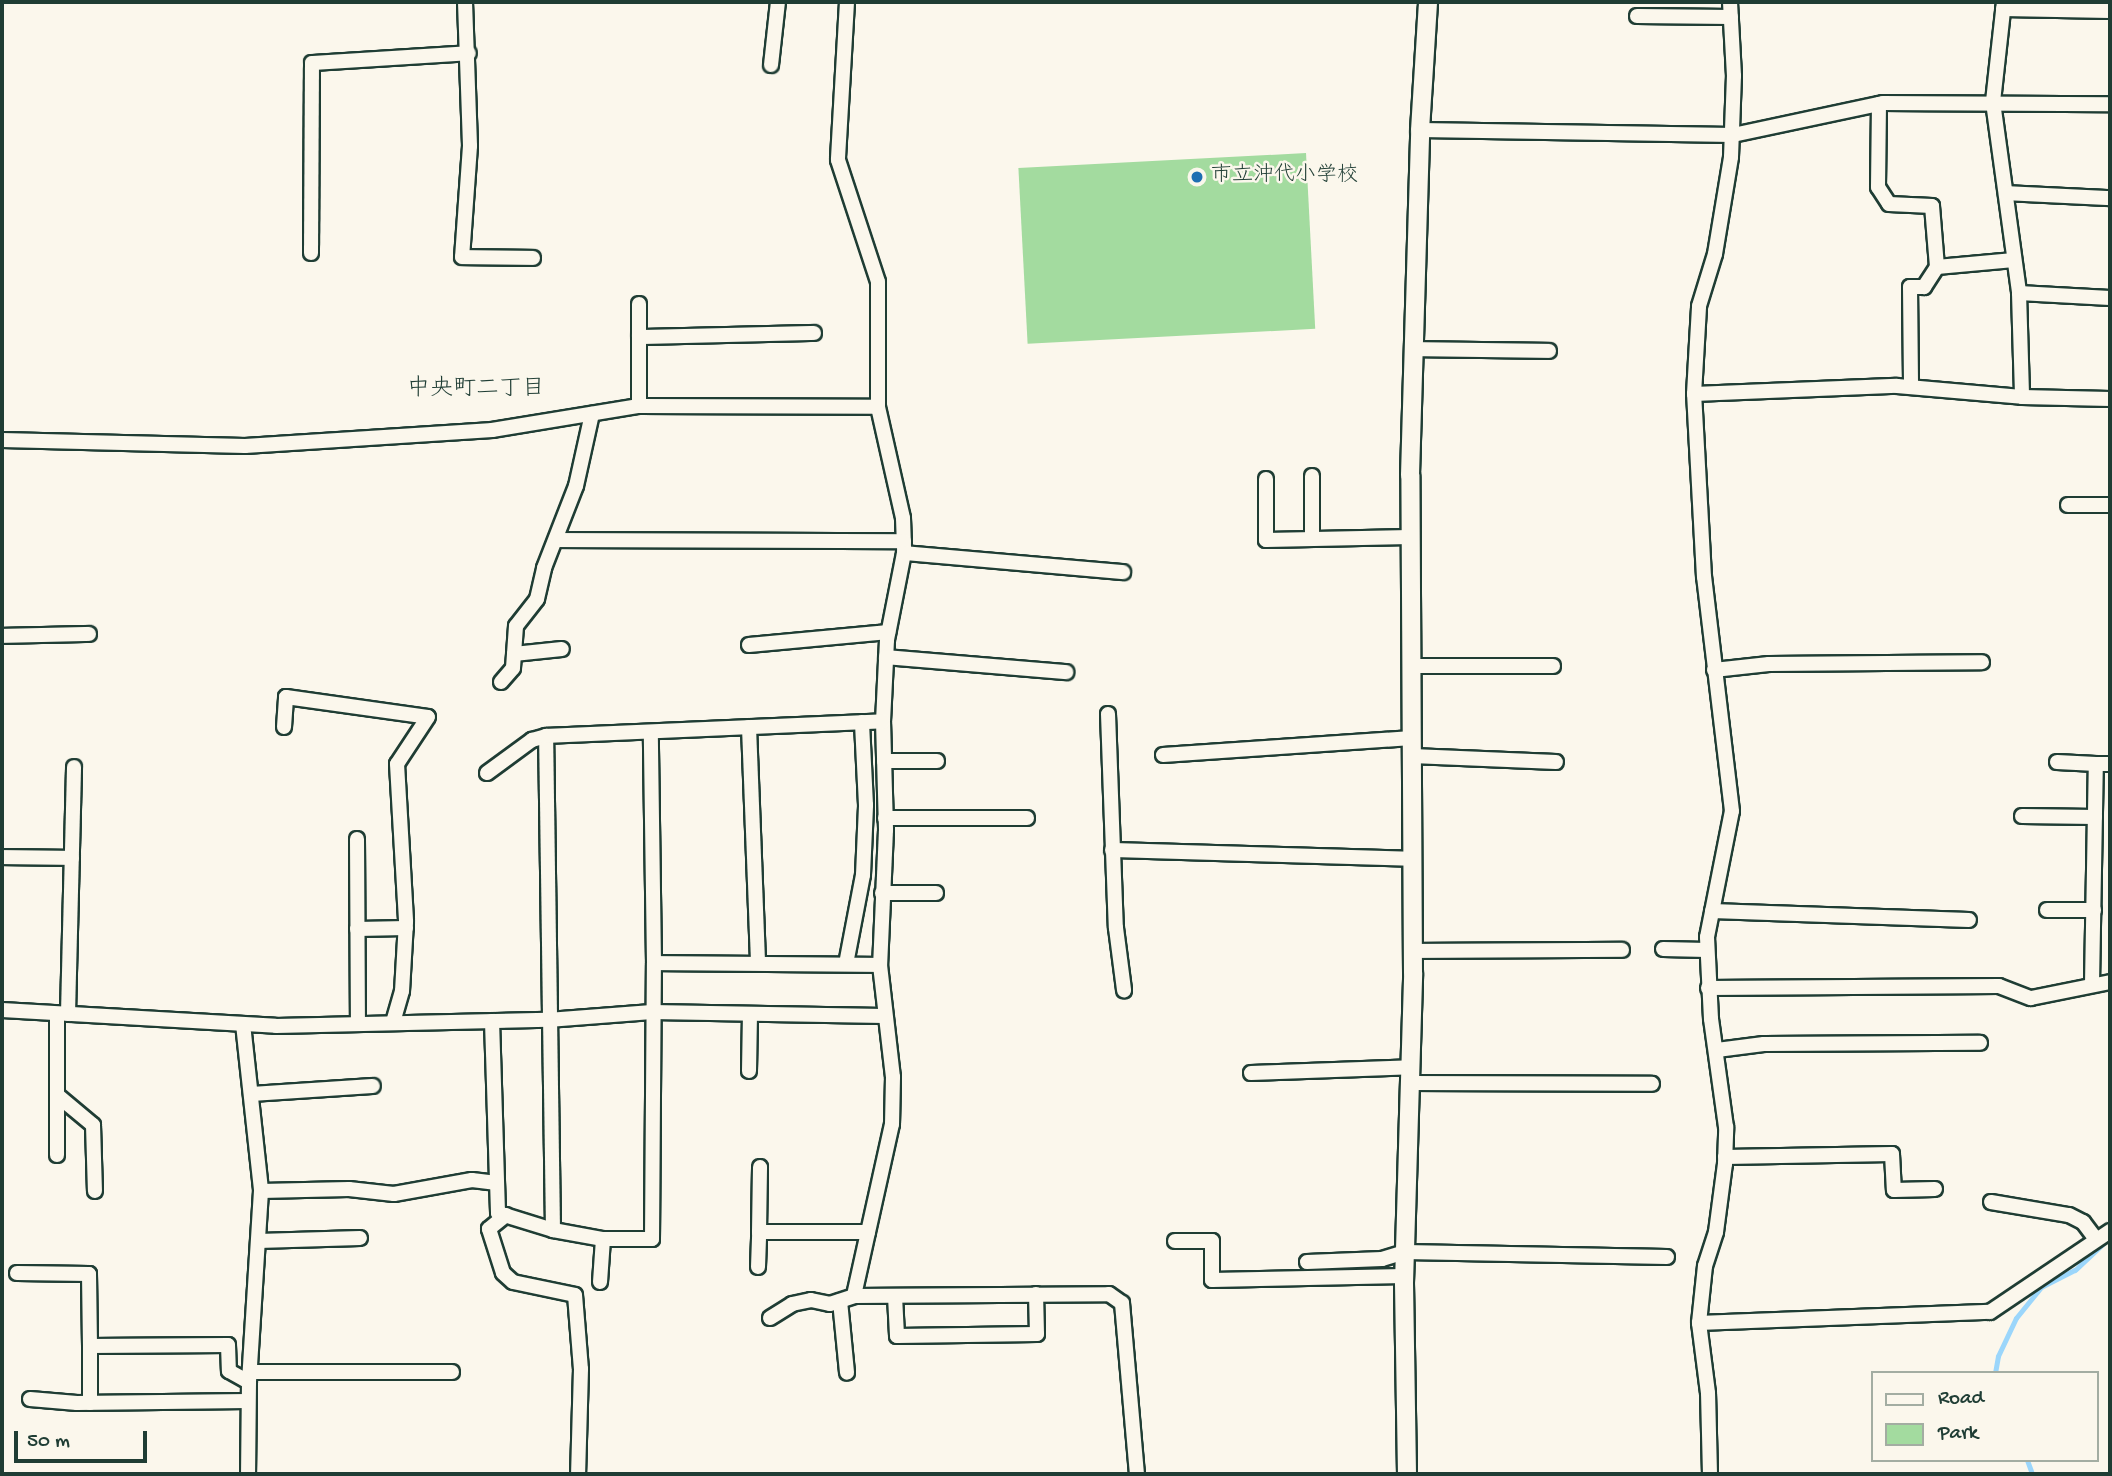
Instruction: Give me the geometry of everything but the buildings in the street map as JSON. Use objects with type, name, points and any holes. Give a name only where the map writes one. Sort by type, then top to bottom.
[{"type":"street","points":[[466,2],[470,146],[462,257],[533,258]]},
{"type":"street","points":[[771,65],[778,2]]},
{"type":"street","points":[[846,2],[838,160],[878,282],[878,407],[903,518],[904,547],[888,632],[883,721],[886,818],[880,965],[893,1077],[892,1124],[868,1232],[847,1298],[847,1373]]},
{"type":"street","points":[[1408,1474],[1404,1276],[1413,951],[1410,537],[1420,130],[1428,2]]},
{"type":"street","points":[[2022,397],[2019,293],[1993,102],[2004,5],[2110,11]]},
{"type":"street","points":[[1637,16],[1731,9],[1733,135],[1723,215],[1699,306],[1694,394],[1699,515],[1714,670],[1732,811],[1707,950],[1708,988],[1726,1127],[1716,1232],[1705,1266],[1699,1323],[1708,1393],[1710,1474]]},
{"type":"street","points":[[311,253],[312,63],[469,53]]},
{"type":"street","points":[[1420,130],[1733,135],[1879,104],[2110,104]]},
{"type":"street","points":[[1879,104],[1878,187],[1889,204],[1932,206],[1937,267],[1924,287],[1910,287],[1911,387]]},
{"type":"street","points":[[2007,193],[2110,198]]},
{"type":"street","points":[[1937,267],[2014,260]]},
{"type":"street","points":[[2019,293],[2110,298]]},
{"type":"street","points":[[639,304],[639,406]]},
{"type":"street","points":[[639,337],[814,333]]},
{"type":"street","points":[[1414,349],[1549,351]]},
{"type":"street","points":[[1694,394],[1911,387],[2022,397],[2110,399]]},
{"type":"street","points":[[2,440],[245,446],[492,430],[639,406],[878,407]]},
{"type":"street","points":[[501,682],[513,668],[516,626],[537,599],[544,568],[576,486],[592,414]]},
{"type":"street","points":[[1312,476],[1312,539]]},
{"type":"street","points":[[1266,479],[1266,540],[1410,537]]},
{"type":"street","points":[[2068,505],[2110,505]]},
{"type":"street","points":[[556,540],[904,547],[1123,572]]},
{"type":"street","points":[[749,645],[888,632]]},
{"type":"street","points":[[2,636],[89,634]]},
{"type":"street","points":[[514,654],[562,649]]},
{"type":"street","points":[[886,657],[1066,672]]},
{"type":"street","points":[[1714,670],[1769,664],[1982,662]]},
{"type":"street","points":[[1411,666],[1553,666]]},
{"type":"street","points":[[284,727],[286,697],[428,717],[397,764],[406,928],[402,991],[393,1022]]},
{"type":"street","points":[[1108,714],[1116,928],[1124,990]]},
{"type":"street","points":[[487,773],[532,740],[546,736],[651,734],[883,721]]},
{"type":"street","points":[[846,964],[863,875],[866,805],[862,722]]},
{"type":"street","points":[[749,727],[758,962]]},
{"type":"street","points":[[492,1021],[498,1213],[553,1230],[603,1239],[652,1239],[654,963],[651,734]]},
{"type":"street","points":[[546,736],[553,1230]]},
{"type":"street","points":[[1163,755],[1411,747],[1556,762]]},
{"type":"street","points":[[884,761],[937,761]]},
{"type":"street","points":[[2057,762],[2103,764],[2095,817],[2092,984]]},
{"type":"street","points":[[57,1155],[57,1095],[72,858],[74,767]]},
{"type":"street","points":[[2022,816],[2095,817]]},
{"type":"street","points":[[886,818],[1027,818]]},
{"type":"street","points":[[356,839],[358,1023]]},
{"type":"street","points":[[1112,850],[1412,859]]},
{"type":"street","points":[[2,857],[72,858]]},
{"type":"street","points":[[882,893],[936,893]]},
{"type":"street","points":[[2047,910],[2094,910]]},
{"type":"street","points":[[1712,911],[1969,920]]},
{"type":"street","points":[[357,929],[406,928]]},
{"type":"street","points":[[1413,951],[1622,950]]},
{"type":"street","points":[[1662,950],[1707,950]]},
{"type":"street","points":[[654,963],[880,965]]},
{"type":"street","points":[[1708,988],[1999,986],[2031,998],[2110,982]]},
{"type":"street","points":[[2,1010],[243,1024],[548,1020],[652,1012],[884,1016]]},
{"type":"street","points":[[748,1071],[750,1014]]},
{"type":"street","points":[[243,1024],[261,1191],[248,1401],[248,1474]]},
{"type":"street","points":[[1717,1050],[1764,1044],[1948,1041],[1980,1043]]},
{"type":"street","points":[[1251,1073],[1328,1068],[1410,1075],[1653,1084]]},
{"type":"street","points":[[251,1094],[373,1086]]},
{"type":"street","points":[[57,1095],[93,1125],[95,1191]]},
{"type":"street","points":[[1725,1157],[1892,1154],[1894,1190],[1935,1189]]},
{"type":"street","points":[[758,1268],[760,1167]]},
{"type":"street","points":[[261,1191],[349,1189],[394,1194],[472,1180],[497,1183]]},
{"type":"street","points":[[1991,1202],[2069,1215],[2083,1222],[2096,1239]]},
{"type":"street","points":[[506,1215],[489,1229],[503,1273],[513,1282],[575,1294],[581,1369],[578,1474]]},
{"type":"street","points":[[1699,1323],[1990,1312],[2110,1231]]},
{"type":"street","points":[[759,1232],[868,1232]]},
{"type":"street","points":[[258,1241],[360,1238]]},
{"type":"street","points":[[600,1282],[603,1239]]},
{"type":"street","points":[[1175,1241],[1213,1241],[1212,1280],[1404,1276]]},
{"type":"street","points":[[1307,1262],[1382,1259],[1405,1252],[1667,1257]]},
{"type":"street","points":[[17,1273],[89,1273],[90,1402]]},
{"type":"street","points":[[895,1296],[897,1336],[1037,1334],[1036,1294]]},
{"type":"street","points":[[770,1318],[792,1304],[847,1298],[1109,1294],[1122,1303],[1137,1474]]},
{"type":"street","points":[[90,1346],[228,1345],[229,1371],[250,1377],[452,1373]]},
{"type":"street","points":[[30,1399],[90,1402],[248,1401]]},
{"type":"green space","points":[[1306,153],[1315,329],[1028,344],[1018,168]]},
{"type":"waterway","points":[[1995,1371],[1998,1356],[2016,1318],[2041,1287],[2075,1270],[2108,1239]]},
{"type":"waterway","points":[[2028,1462],[2032,1474]]},
{"type":"place","name":"市立沖代小学校","points":[[1197,177]]},
{"type":"district","name":"中央町二丁目","points":[[476,390]]}]
